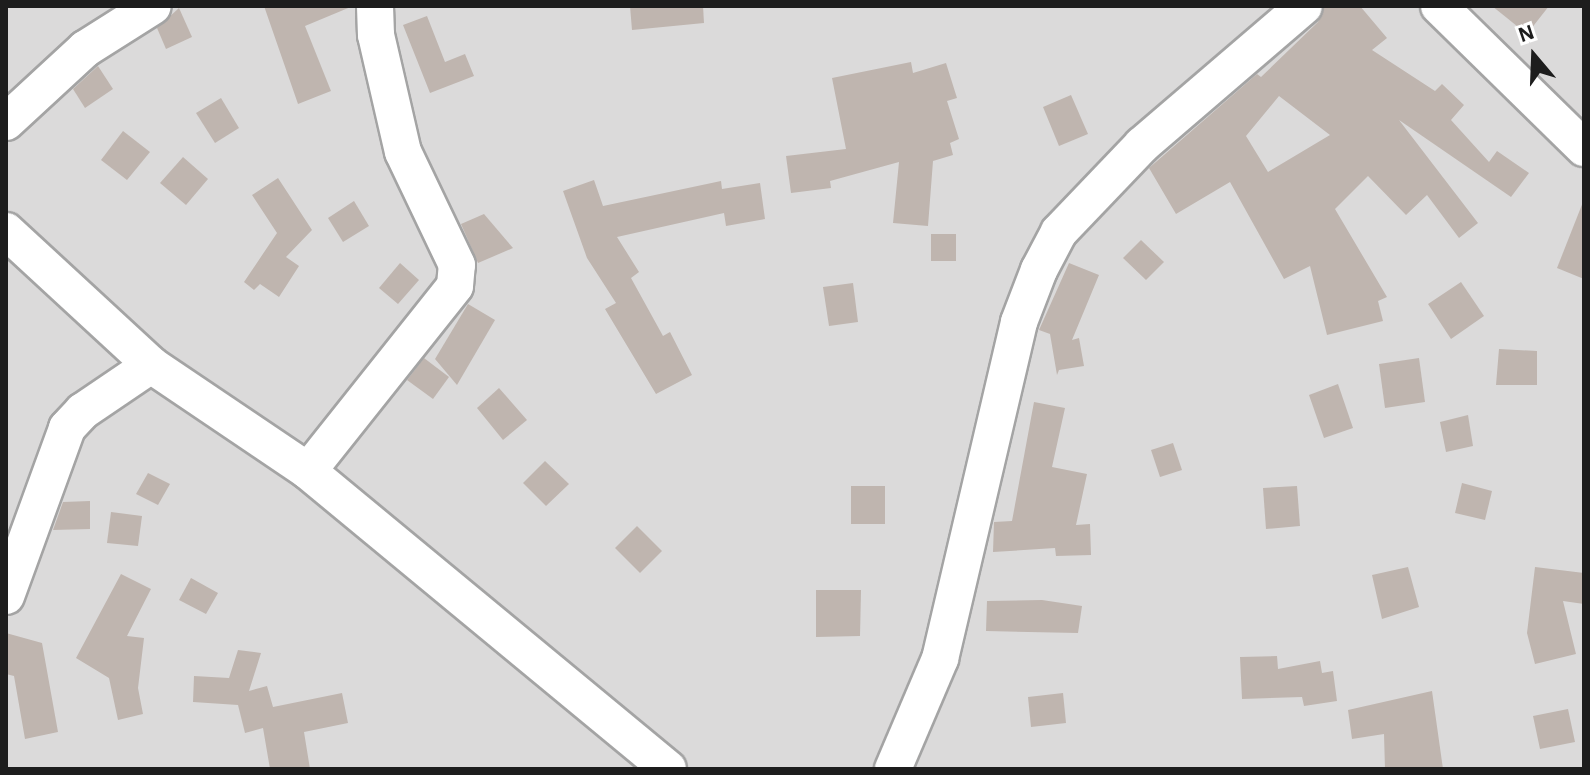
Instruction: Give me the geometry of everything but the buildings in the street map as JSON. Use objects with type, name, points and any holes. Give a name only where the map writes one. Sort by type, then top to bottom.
[{"type":"street","points":[[8,130],[85,49],[153,6]]},
{"type":"street","points":[[308,471],[455,286],[457,265],[403,152],[376,35],[375,6]]},
{"type":"street","points":[[893,769],[940,659],[1019,322],[1039,270],[1059,232],[1142,145],[1304,6]]},
{"type":"street","points":[[1439,6],[1584,148]]},
{"type":"street","points":[[6,231],[151,365],[308,471],[668,769]]},
{"type":"street","points":[[6,596],[67,428],[83,411],[151,365]]},
{"type":"shaded area","points":[[6,6],[1584,6],[1584,769],[6,769]]}]
